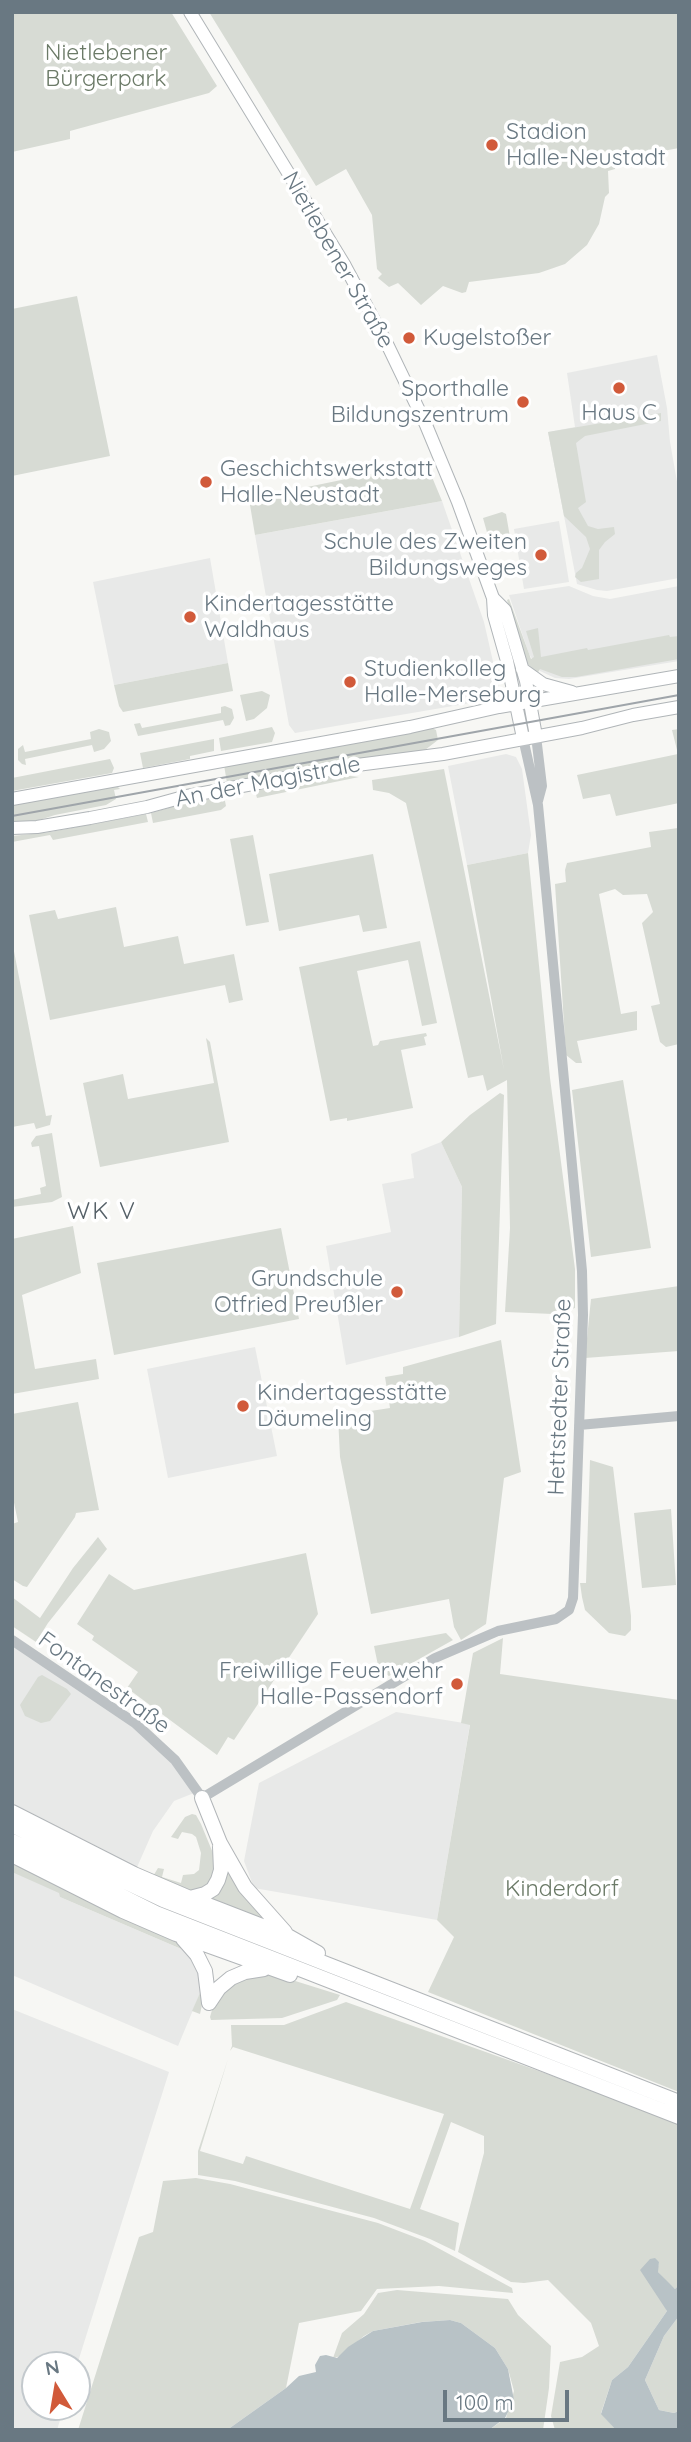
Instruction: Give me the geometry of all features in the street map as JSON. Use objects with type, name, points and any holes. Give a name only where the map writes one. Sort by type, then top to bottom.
[{"type":"highway","points":[[202,1798],[220,1843],[245,1887],[288,1936]]},
{"type":"highway","points":[[12,1812],[134,1874],[288,1936],[365,1979]]},
{"type":"highway","points":[[12,1825],[83,1863],[163,1900],[679,2102]]},
{"type":"highway","points":[[12,1841],[156,1913],[679,2117]]},
{"type":"highway","points":[[190,1898],[213,1889],[218,1880],[221,1870],[220,1843]]},
{"type":"highway","points":[[12,1855],[176,1934],[272,1970],[340,1986]]},
{"type":"highway","points":[[176,1934],[192,1948],[201,1962],[207,1980],[209,2003],[219,1989],[237,1975],[253,1970],[272,1970]]},
{"type":"main road","name":"Nietlebener Straße","points":[[190,12],[312,210],[372,316],[439,455],[493,598],[494,615],[523,703]]},
{"type":"main road","name":"Nietlebener Straße","points":[[493,598],[505,610],[522,669],[523,703]]},
{"type":"main road","points":[[522,669],[543,684],[571,694]]},
{"type":"main road","name":"An der Magistrale","points":[[12,799],[679,676]]},
{"type":"main road","points":[[532,717],[547,705],[571,694]]},
{"type":"main road","points":[[523,703],[532,717],[530,737]]},
{"type":"main road","points":[[523,703],[530,737]]},
{"type":"main road","name":"An der Magistrale","points":[[12,828],[37,827],[90,818],[200,793],[357,765],[413,759],[679,707]]},
{"type":"street","name":"Hettstedter Straße","points":[[202,1798],[435,1658],[498,1631],[556,1619],[569,1610],[573,1598],[583,1315],[582,1271],[538,805],[542,786],[530,737]]},
{"type":"street","points":[[579,1424],[679,1416]]},
{"type":"street","name":"Fontanestraße","points":[[12,1640],[135,1723],[175,1760],[202,1798]]},
{"type":"shaded area","points":[[657,355],[679,493],[679,578],[607,591],[577,584],[548,432],[575,427],[567,373]]},
{"type":"shaded area","points":[[442,501],[484,622],[498,693],[488,700],[295,733],[289,725],[255,535]]},
{"type":"shaded area","name":"Schule des Zweiten Bildungsweges","points":[[559,521],[569,582],[524,589],[514,529]]},
{"type":"shaded area","points":[[210,558],[228,663],[114,685],[93,582]]},
{"type":"shaded area","points":[[569,586],[593,596],[610,599],[679,586],[679,661],[569,679],[555,678],[540,671],[529,654],[509,595]]},
{"type":"shaded area","points":[[506,754],[516,757],[522,769],[531,835],[528,853],[467,865],[448,766]]},
{"type":"shaded area","name":"Grundschule Otfried Preußler","points":[[441,1142],[462,1187],[459,1337],[346,1365],[326,1246],[391,1232],[382,1184],[414,1178],[411,1154]]},
{"type":"shaded area","points":[[255,1347],[277,1456],[168,1478],[147,1369]]},
{"type":"shaded area","points":[[12,1640],[135,1723],[175,1760],[194,1793],[174,1801],[153,1831],[134,1874],[12,1812]]},
{"type":"shaded area","points":[[396,1712],[470,1724],[437,1920],[254,1888],[244,1861],[259,1783]]},
{"type":"shaded area","points":[[12,1869],[62,1891],[60,1897],[186,1951],[200,1975],[203,1986],[178,2046],[12,1975]]},
{"type":"shaded area","points":[[12,2009],[169,2072],[81,2351],[21,2351],[21,2421],[60,2421],[57,2430],[12,2430]]},
{"type":"shaded area","points":[[655,2258],[659,2262],[658,2272],[675,2289],[679,2285],[679,2316],[664,2336],[645,2380],[659,2410],[674,2413],[679,2411],[679,2430],[616,2430],[601,2414],[612,2380],[628,2367],[667,2311],[640,2270],[650,2259]]},
{"type":"shaded area","points":[[450,2320],[461,2323],[495,2348],[508,2369],[514,2400],[505,2418],[489,2430],[227,2430],[299,2376],[316,2372],[315,2365],[320,2356],[337,2358],[348,2347],[373,2331]]},
{"type":"green space","name":"Nietlebener Bürgerpark","points":[[12,12],[171,12],[217,86],[209,93],[70,131],[70,139],[12,152]]},
{"type":"green space","points":[[209,12],[679,12],[679,148],[615,160],[615,169],[608,171],[609,193],[605,197],[599,224],[587,245],[565,264],[539,273],[469,282],[466,292],[462,293],[443,286],[421,305],[398,283],[389,287],[378,278],[382,274],[377,269],[372,215],[346,169],[316,186]]},
{"type":"green space","points":[[77,296],[110,456],[12,476],[12,309]]},
{"type":"green space","points":[[661,413],[661,421],[585,436],[576,443],[586,502],[578,508],[588,526],[598,529],[614,527],[615,534],[599,550],[599,579],[581,582],[575,577],[576,573],[582,568],[590,549],[586,537],[564,516],[548,432]]},
{"type":"green space","points":[[419,464],[427,465],[442,501],[255,535],[249,499]]},
{"type":"green space","points":[[502,512],[506,514],[511,543],[495,547],[490,543],[483,518]]},
{"type":"green space","points":[[509,599],[531,659],[534,657],[526,631],[538,628],[541,657],[669,635],[679,636],[679,659],[576,677],[562,677],[540,669],[537,674],[524,660],[507,600]]},
{"type":"green space","points":[[228,663],[233,691],[123,712],[119,706],[114,685]]},
{"type":"green space","points":[[262,691],[270,695],[267,708],[254,719],[246,721],[240,695]]},
{"type":"green space","points":[[221,707],[232,709],[234,718],[230,725],[225,726],[223,720],[138,736],[134,724],[140,723],[142,728],[221,713]]},
{"type":"green space","points":[[272,727],[275,733],[272,742],[221,751],[219,738]]},
{"type":"green space","points":[[430,727],[436,730],[438,740],[425,750],[227,783],[224,765]]},
{"type":"green space","points":[[99,729],[109,732],[111,741],[104,749],[94,752],[92,745],[25,759],[26,765],[18,760],[18,749],[23,745],[25,752],[91,739],[90,732]]},
{"type":"green space","points":[[679,729],[679,803],[616,816],[610,794],[583,799],[577,775],[678,754],[672,730]]},
{"type":"green space","points":[[214,739],[214,751],[190,756],[190,759],[143,768],[140,753]]},
{"type":"green space","points":[[110,759],[114,768],[112,773],[12,791],[12,778]]},
{"type":"green space","points":[[444,769],[504,1070],[467,865],[528,853],[550,1078],[575,1269],[575,1308],[553,1314],[505,1312],[510,1228],[507,1080],[487,1091],[483,1075],[468,1078],[406,803],[389,793],[373,790],[372,780]]},
{"type":"green space","points":[[341,775],[359,777],[257,798],[255,791]]},
{"type":"green space","points":[[116,785],[120,789],[114,790],[116,799],[106,805],[36,821],[12,823],[12,803]]},
{"type":"green space","points":[[224,796],[226,806],[221,810],[153,823],[151,813]]},
{"type":"green space","points":[[146,814],[148,822],[53,840],[50,835],[12,842],[12,836],[50,832]]},
{"type":"green space","points":[[678,828],[679,1044],[666,1047],[660,1042],[651,1006],[660,1004],[642,923],[653,912],[647,894],[623,895],[615,889],[599,894],[621,1014],[637,1011],[637,1030],[577,1041],[582,1063],[576,1063],[566,1055],[555,884],[566,882],[567,863],[651,847],[649,832]]},
{"type":"green space","points":[[253,835],[269,922],[246,926],[230,839]]},
{"type":"green space","points":[[373,854],[387,928],[363,932],[359,915],[279,931],[269,874]]},
{"type":"green space","points":[[116,907],[124,947],[178,936],[184,964],[234,954],[243,1000],[229,1003],[225,985],[50,1020],[29,915],[55,910],[58,919]]},
{"type":"green space","points":[[12,941],[46,1116],[52,1115],[50,1125],[36,1129],[34,1123],[12,1127]]},
{"type":"green space","points":[[420,941],[437,1023],[422,1026],[408,960],[357,971],[373,1046],[380,1041],[426,1033],[426,1045],[401,1050],[413,1108],[347,1121],[347,1118],[330,1121],[299,967]]},
{"type":"green space","points":[[206,1038],[210,1042],[229,1142],[100,1167],[83,1083],[123,1074],[128,1099],[214,1083]]},
{"type":"green space","points":[[623,1080],[651,1248],[591,1257],[572,1090]]},
{"type":"green space","points":[[500,1093],[504,1095],[496,1324],[459,1337],[462,1187],[441,1142],[470,1115]]},
{"type":"green space","points":[[52,1133],[62,1197],[52,1202],[12,1207],[12,1200],[41,1194],[40,1188],[46,1186],[39,1146],[32,1147],[31,1143],[36,1136]]},
{"type":"green space","points":[[73,1226],[81,1273],[22,1295],[35,1369],[96,1359],[99,1379],[12,1394],[12,1239]]},
{"type":"green space","points":[[281,1228],[299,1319],[114,1355],[97,1263]]},
{"type":"green space","points":[[679,1286],[679,1351],[585,1358],[591,1299]]},
{"type":"green space","points":[[501,1340],[521,1472],[504,1478],[486,1624],[461,1640],[454,1627],[449,1599],[371,1614],[340,1457],[338,1416],[390,1408],[385,1377],[403,1374],[403,1367]]},
{"type":"green space","points":[[78,1402],[99,1510],[76,1513],[27,1587],[23,1586],[12,1579],[12,1524],[18,1522],[12,1493],[12,1414]]},
{"type":"green space","points":[[590,1460],[613,1467],[631,1616],[631,1630],[625,1636],[609,1633],[585,1610],[582,1597],[580,1583],[586,1583]]},
{"type":"green space","points":[[671,1509],[676,1585],[642,1588],[634,1513]]},
{"type":"green space","points":[[98,1537],[107,1549],[36,1642],[12,1626],[12,1597],[40,1618],[73,1568]]},
{"type":"green space","points":[[306,1553],[318,1614],[234,1740],[228,1737],[217,1755],[127,1688],[138,1672],[92,1640],[94,1636],[77,1624],[109,1574],[134,1590]]},
{"type":"green space","points":[[446,1633],[453,1640],[389,1676],[379,1670],[374,1646]]},
{"type":"green space","name":"Kinderdorf","points":[[503,1638],[500,1674],[679,1700],[679,2092],[428,1992],[454,1937],[437,1920],[470,1725],[461,1723],[473,1653]]},
{"type":"green space","points":[[42,1675],[71,1694],[50,1721],[41,1723],[25,1716],[20,1705]]},
{"type":"green space","points":[[196,1815],[201,1824],[217,1870],[211,1884],[192,1893],[152,1878],[158,1868],[164,1869],[162,1877],[181,1883],[183,1875],[194,1874],[199,1870],[201,1853],[196,1837],[182,1832],[178,1839],[171,1837],[185,1817]]},
{"type":"green space","points":[[222,1858],[273,1926],[206,1897]]},
{"type":"green space","points":[[12,1860],[73,1892],[183,1943],[193,1955],[203,1976],[205,1991],[200,2014],[192,2011],[203,1986],[200,1975],[186,1951],[60,1897],[59,1893],[12,1872]]},
{"type":"green space","points":[[273,1974],[340,1995],[337,2000],[282,2018],[211,2020],[214,2003],[237,1978]]},
{"type":"green space","points":[[346,2002],[679,2124],[679,2285],[675,2289],[668,2283],[657,2271],[659,2262],[650,2259],[667,2311],[628,2367],[612,2380],[601,2413],[616,2430],[555,2430],[551,2416],[560,2362],[582,2357],[599,2346],[591,2323],[548,2280],[511,2282],[458,2252],[484,2153],[484,2136],[451,2122],[420,2209],[459,2223],[455,2251],[374,2218],[235,2181],[198,2175],[198,2151],[228,2059],[200,2151],[243,2164],[246,2156],[410,2209],[444,2114],[233,2047],[230,2051],[231,2025],[284,2025]]},
{"type":"green space","points":[[196,2178],[230,2184],[378,2223],[425,2241],[512,2288],[513,2293],[439,2286],[377,2289],[361,2311],[299,2323],[286,2388],[227,2430],[78,2430],[81,2421],[91,2421],[91,2389],[139,2237],[153,2232],[163,2181]]},
{"type":"green space","points":[[397,2290],[508,2299],[518,2315],[551,2346],[543,2430],[489,2430],[506,2418],[514,2391],[508,2369],[495,2348],[461,2323],[450,2320],[421,2322],[373,2331],[341,2356],[333,2358],[342,2333],[364,2314],[378,2293]]},
{"type":"green space","points":[[679,2316],[679,2411],[674,2413],[659,2410],[645,2380],[664,2336]]},
{"type":"tram line","points":[[12,816],[679,695]]},
{"type":"place","name":"Stadion Halle-Neustadt","points":[[492,145]]},
{"type":"place","name":"Kugelstoßer","points":[[409,338]]},
{"type":"place","name":"Haus C","points":[[619,388]]},
{"type":"place","name":"Sporthalle Bildungszentrum","points":[[523,402]]},
{"type":"place","name":"Geschichtswerkstatt Halle-Neustadt","points":[[206,482]]},
{"type":"place","name":"Schule des Zweiten Bildungsweges","points":[[541,555]]},
{"type":"place","name":"Kindertagesstätte Waldhaus","points":[[190,617]]},
{"type":"place","name":"Studienkolleg Halle-Merseburg","points":[[350,682]]},
{"type":"place","name":"Grundschule Otfried Preußler","points":[[397,1292]]},
{"type":"place","name":"Kindertagesstätte Däumeling","points":[[243,1406]]},
{"type":"place","name":"Freiwillige Feuerwehr Halle-Passendorf","points":[[457,1684]]},
{"type":"district","name":"WK V","points":[[102,1212]]}]
